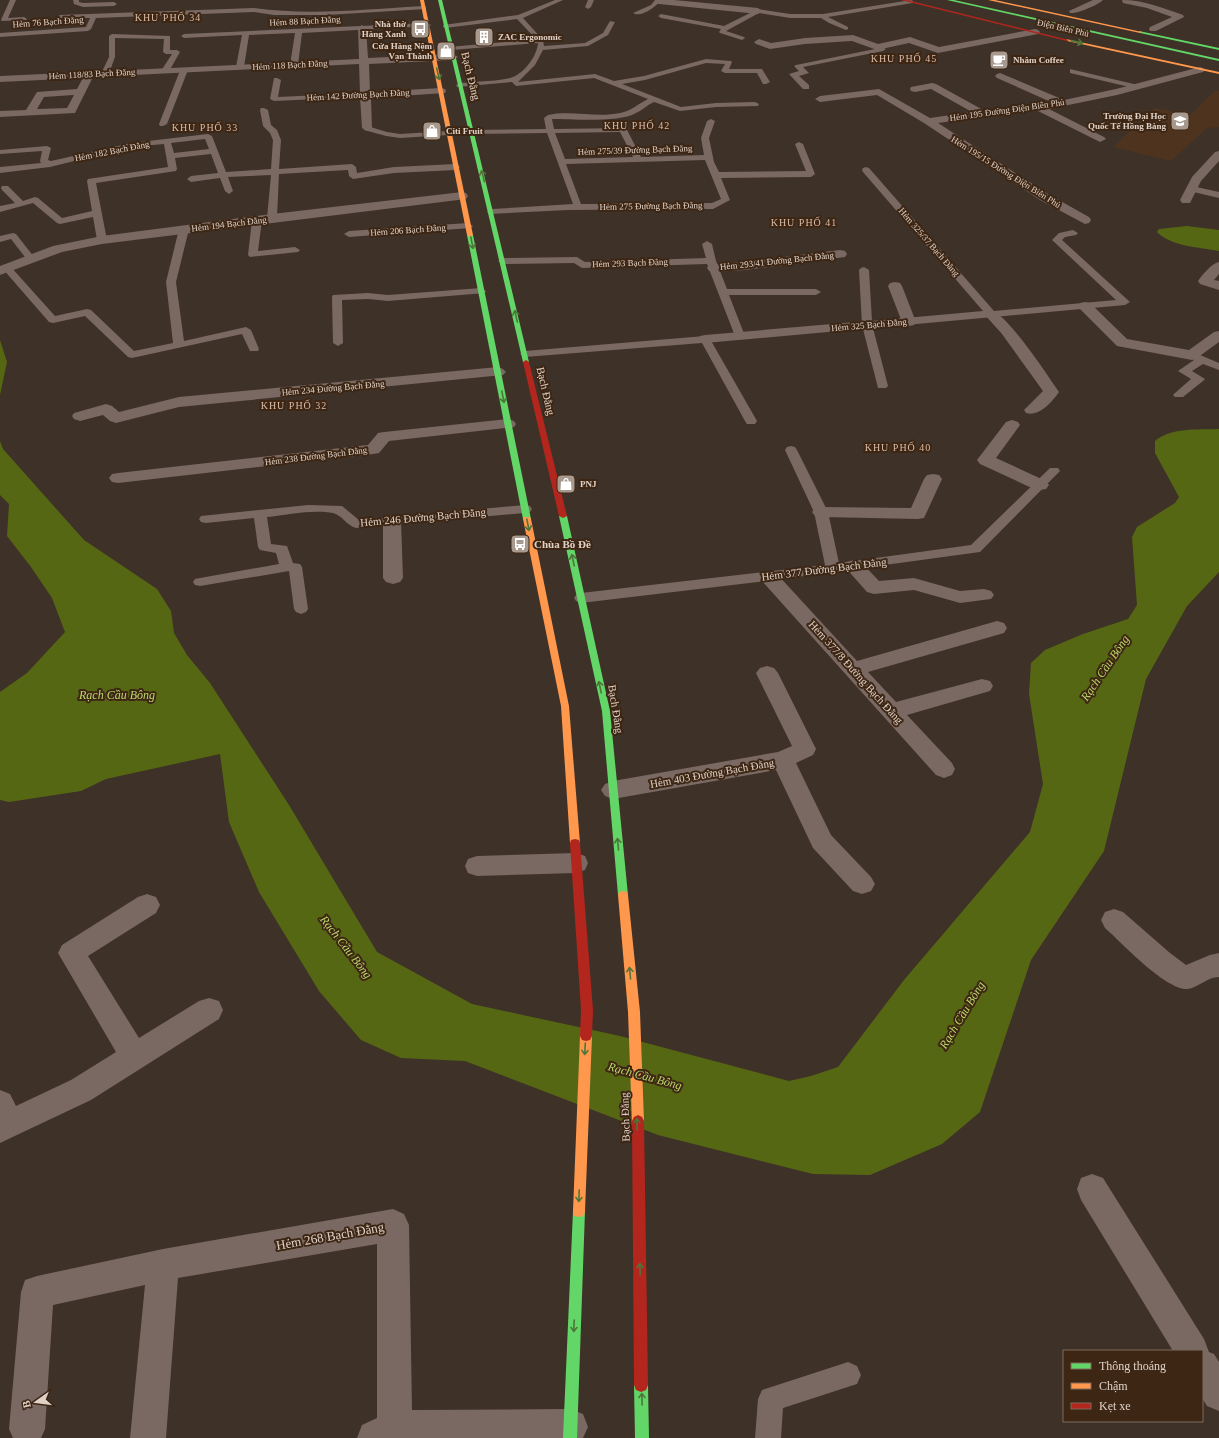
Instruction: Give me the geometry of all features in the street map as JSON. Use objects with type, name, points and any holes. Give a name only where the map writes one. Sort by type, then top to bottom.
[{"type":"main road","name":"Điện Biên Phủ","points":[[931,0],[1219,65]]},
{"type":"main road","name":"Điện Biên Phủ","points":[[948,0],[1219,60]]},
{"type":"main road","name":"Điện Biên Phủ","points":[[974,0],[1219,53]]},
{"type":"main road","name":"Điện Biên Phủ","points":[[990,0],[1219,49]]},
{"type":"main road","name":"Điện Biên Phủ","points":[[1021,0],[1219,42]]},
{"type":"main road","name":"Điện Biên Phủ","points":[[907,1],[1055,37],[1219,73]]},
{"type":"main road","points":[[441,4],[423,4],[481,291],[502,372],[508,424],[565,706],[587,1010],[570,1433]]},
{"type":"main road","name":"Bạch Đằng","points":[[441,4],[445,26],[492,212],[525,354],[525,370],[582,598],[606,711],[634,1012],[639,1163],[642,1438]]},
{"type":"main road","points":[[462,196],[487,194]]},
{"type":"street","points":[[1073,11],[1099,0]]},
{"type":"street","points":[[659,1],[716,3],[758,11]]},
{"type":"street","points":[[1126,1],[1180,16],[1153,29]]},
{"type":"street","points":[[697,16],[716,3]]},
{"type":"street","points":[[362,28],[364,95],[367,128]]},
{"type":"street","points":[[759,42],[770,46],[805,41],[852,38],[877,47],[910,40],[938,50],[1035,32]]},
{"type":"street","points":[[1040,44],[1055,37]]},
{"type":"street","name":"Hẻm 118 Bạch Đằng","points":[[184,70],[434,58],[452,52]]},
{"type":"street","name":"Hẻm 118/83 Bạch Đằng","points":[[0,79],[184,70]]},
{"type":"street","name":"Hẻm 195 Đường Điện Biên Phủ","points":[[928,122],[1062,103],[1138,87],[1200,70]]},
{"type":"street","points":[[0,114],[29,113],[70,115],[90,74]]},
{"type":"street","points":[[1000,76],[1062,103]]},
{"type":"street","points":[[915,89],[932,86],[983,114]]},
{"type":"street","name":"Hẻm 142 Đường Bạch Đằng","points":[[364,95],[441,91]]},
{"type":"street","points":[[29,113],[41,94],[80,92]]},
{"type":"street","points":[[820,99],[879,92],[928,122]]},
{"type":"street","points":[[1037,107],[1100,139]]},
{"type":"street","name":"Hẻm 195/15 Đường Điện Biên Phủ","points":[[928,122],[1044,197],[1085,220]]},
{"type":"street","points":[[1186,200],[1196,180],[1214,166],[1219,154]]},
{"type":"street","name":"Hẻm 194 Bạch Đằng","points":[[3,270],[58,249],[102,240],[272,218],[462,196]]},
{"type":"street","name":"Hẻm 293/41 Đường Bạch Đằng","points":[[713,264],[745,266],[840,254]]},
{"type":"street","points":[[1219,266],[1204,282],[1219,286]]},
{"type":"street","points":[[895,286],[909,322]]},
{"type":"street","points":[[1085,306],[1122,343],[1197,357],[1219,335]]},
{"type":"street","points":[[992,315],[1006,331],[1051,392],[1032,410]]},
{"type":"street","name":"Hẻm 325 Bạch Đằng","points":[[705,339],[867,325]]},
{"type":"street","name":"Hẻm 234 Đường Bạch Đằng","points":[[80,416],[106,409],[116,418],[179,402],[502,372]]},
{"type":"street","name":"Hẻm 238 Đường Bạch Đằng","points":[[118,478],[373,449],[384,437],[508,424]]},
{"type":"street","points":[[1012,425],[986,460],[1040,485]]},
{"type":"street","points":[[821,512],[918,514],[933,479]]},
{"type":"street","points":[[392,521],[393,578]]},
{"type":"street","points":[[854,566],[874,588],[914,584],[960,597],[984,595]]},
{"type":"street","name":"Hẻm 377/8 Đường Bạch Đằng","points":[[769,576],[944,768]]},
{"type":"street","points":[[854,668],[997,628]]},
{"type":"street","points":[[767,672],[805,749],[783,760]]},
{"type":"street","points":[[892,710],[982,686]]},
{"type":"street","name":"Hẻm 403 Đường Bạch Đằng","points":[[613,790],[783,760],[822,841],[862,884]]},
{"type":"street","points":[[477,866],[576,863]]},
{"type":"street","points":[[135,1057],[71,953],[147,905]]},
{"type":"street","points":[[1114,920],[1171,970],[1183,977],[1189,977],[1208,967],[1219,965]]},
{"type":"street","points":[[3,1119],[81,1090],[209,1010]]},
{"type":"street","points":[[1092,1189],[1191,1350]]},
{"type":"street","name":"Hẻm 268 Bạch Đằng","points":[[27,1428],[37,1292],[163,1265],[393,1225],[385,1433],[570,1433]]},
{"type":"street","points":[[148,1438],[163,1265]]},
{"type":"street","points":[[1203,1368],[1219,1394]]},
{"type":"lane","points":[[13,0],[3,17],[4,20],[24,19]]},
{"type":"lane","points":[[76,0],[76,3],[83,5],[122,4]]},
{"type":"lane","points":[[445,26],[519,17],[560,0]]},
{"type":"lane","points":[[588,7],[591,0]]},
{"type":"lane","points":[[636,13],[653,6],[659,1]]},
{"type":"lane","points":[[742,38],[722,32],[725,28],[758,11],[790,16],[823,16],[907,1]]},
{"type":"lane","name":"Hẻm 76 Bạch Đằng","points":[[0,35],[88,28],[94,16],[210,8],[327,21],[423,4]]},
{"type":"lane","points":[[60,17],[94,16]]},
{"type":"lane","points":[[661,16],[725,28]]},
{"type":"lane","points":[[823,16],[831,22],[846,28]]},
{"type":"lane","points":[[519,17],[540,45]]},
{"type":"lane","name":"Hẻm 88 Bạch Đằng","points":[[184,36],[299,31],[327,21],[362,28],[428,25]]},
{"type":"lane","points":[[452,52],[540,45],[586,45],[606,34],[612,22]]},
{"type":"lane","points":[[294,65],[299,31]]},
{"type":"lane","points":[[240,67],[246,33]]},
{"type":"lane","points":[[105,74],[112,57],[112,36],[168,36],[164,45],[166,52],[177,52],[165,71]]},
{"type":"lane","points":[[142,46],[145,37]]},
{"type":"lane","points":[[460,85],[514,80],[521,76],[534,62],[540,45]]},
{"type":"lane","points":[[806,87],[793,74],[805,73],[798,66],[883,49],[877,47]]},
{"type":"lane","points":[[612,83],[646,78],[670,70],[706,62],[732,62],[725,71],[759,71],[766,82]]},
{"type":"lane","points":[[163,124],[184,70]]},
{"type":"lane","points":[[1073,71],[1138,87]]},
{"type":"lane","points":[[514,80],[516,84],[595,76],[680,109],[716,105],[755,104]]},
{"type":"lane","points":[[572,78],[581,86]]},
{"type":"lane","name":"Hẻm 142 Đường Bạch Đằng","points":[[277,80],[274,99],[364,95]]},
{"type":"lane","points":[[578,207],[550,131],[548,118],[627,114],[654,99]]},
{"type":"lane","points":[[618,107],[624,110],[627,114]]},
{"type":"lane","points":[[264,110],[267,126],[274,132],[277,140],[272,218]]},
{"type":"lane","name":"Hẻm 275 Đường Bạch Đằng","points":[[492,212],[578,207],[713,206],[726,200],[709,157],[705,138],[711,121]]},
{"type":"lane","points":[[367,128],[386,134],[400,136],[448,133]]},
{"type":"lane","points":[[472,132],[622,130],[638,159]]},
{"type":"lane","name":"Hẻm 182 Bạch Đằng","points":[[0,170],[50,164],[131,145],[208,136],[229,191]]},
{"type":"lane","points":[[102,240],[92,181],[173,169],[167,141]]},
{"type":"lane","points":[[716,175],[811,174],[799,144]]},
{"type":"lane","points":[[0,152],[48,148],[44,161],[50,164]]},
{"type":"lane","points":[[170,156],[214,151]]},
{"type":"lane","name":"Hẻm 275/39 Đường Bạch Đằng","points":[[561,162],[709,157]]},
{"type":"lane","points":[[191,179],[223,174],[352,167],[353,176],[394,170],[456,167]]},
{"type":"lane","name":"Hẻm 325/37 Bạch Đằng","points":[[866,170],[992,315]]},
{"type":"lane","points":[[5,188],[21,204]]},
{"type":"lane","points":[[1192,189],[1219,195]]},
{"type":"lane","points":[[0,209],[35,200],[60,221],[97,213]]},
{"type":"lane","points":[[257,220],[253,255],[295,250]]},
{"type":"lane","name":"Hẻm 206 Bạch Đằng","points":[[349,234],[468,226]]},
{"type":"lane","points":[[179,345],[171,282],[184,229]]},
{"type":"lane","name":"Hẻm 325 Bạch Đằng","points":[[867,325],[1125,302],[1057,240],[1060,236],[1073,233]]},
{"type":"lane","points":[[0,239],[14,236],[31,259]]},
{"type":"lane","points":[[707,244],[740,336]]},
{"type":"lane","name":"Hẻm 293 Bạch Đằng","points":[[503,261],[577,260],[582,265],[713,264]]},
{"type":"lane","points":[[3,270],[54,320],[87,312],[132,355],[246,330],[254,349]]},
{"type":"lane","points":[[864,270],[867,325],[882,386]]},
{"type":"lane","points":[[338,343],[336,297],[368,296],[388,298],[481,291]]},
{"type":"lane","points":[[723,292],[816,292]]},
{"type":"lane","points":[[705,339],[751,421]]},
{"type":"lane","name":"Hẻm 325 Bạch Đằng","points":[[525,354],[705,339]]},
{"type":"lane","points":[[1179,395],[1199,379],[1184,371],[1197,357],[1219,367]]},
{"type":"lane","points":[[791,450],[821,512],[833,568]]},
{"type":"lane","name":"Hẻm 377 Đường Bạch Đằng","points":[[582,598],[854,566],[975,549],[1054,472]]},
{"type":"lane","name":"Hẻm 246 Đường Bạch Đằng","points":[[206,520],[308,508],[337,509],[356,524],[525,509]]},
{"type":"lane","points":[[260,514],[265,547],[282,550],[286,567]]},
{"type":"lane","points":[[200,582],[286,567],[295,567],[301,610]]},
{"type":"lane","points":[[768,1438],[772,1399],[848,1375]]},
{"type":"shaded area","name":"Trường Đại Học Quốc Tế Hồng Bàng","points":[[1216,90],[1219,91],[1219,127],[1207,128],[1171,161],[1113,147],[1155,108],[1190,115]]},
{"type":"water","points":[[1187,226],[1219,230],[1219,251],[1178,244],[1163,237],[1157,232],[1159,229]]},
{"type":"water","points":[[0,340],[7,362],[0,395]]},
{"type":"water","name":"Rạch Cầu Bông","points":[[1219,429],[1219,572],[1187,606],[1146,679],[1104,851],[1031,960],[980,1112],[942,1144],[870,1175],[813,1174],[658,1135],[465,1061],[401,1058],[361,1040],[319,991],[259,892],[229,822],[220,754],[106,779],[81,791],[9,802],[0,800],[0,692],[27,673],[65,632],[52,598],[31,567],[7,536],[9,504],[0,495],[0,441],[3,449],[84,540],[157,589],[171,611],[174,633],[187,655],[210,683],[289,805],[377,952],[472,1004],[620,1036],[789,1081],[811,1076],[838,1067],[904,980],[1030,832],[1043,784],[1029,694],[1031,663],[1045,650],[1083,634],[1128,619],[1137,605],[1132,537],[1137,527],[1175,503],[1179,497],[1155,453],[1155,441],[1169,433],[1177,431]]},
{"type":"traffic: fast","points":[[440,0],[526,362]]},
{"type":"traffic: fast","points":[[949,0],[1219,60]]},
{"type":"traffic: fast","points":[[1140,32],[1219,49]]},
{"type":"traffic: fast","points":[[470,235],[527,519]]},
{"type":"traffic: fast","points":[[563,516],[606,711],[623,895]]},
{"type":"traffic: fast","points":[[570,1438],[579,1211]]},
{"type":"traffic: fast","points":[[641,1385],[642,1438]]},
{"type":"traffic: slow","points":[[422,0],[470,235]]},
{"type":"traffic: slow","points":[[990,0],[1140,32]]},
{"type":"traffic: slow","points":[[1067,40],[1219,73]]},
{"type":"traffic: slow","points":[[527,519],[565,706],[575,843]]},
{"type":"traffic: slow","points":[[623,895],[634,1012],[638,1121]]},
{"type":"traffic: slow","points":[[579,1211],[586,1036]]},
{"type":"traffic: jam","points":[[903,0],[1067,40]]},
{"type":"traffic: jam","points":[[526,362],[563,516]]},
{"type":"traffic: jam","points":[[575,843],[587,1010],[586,1036]]},
{"type":"traffic: jam","points":[[638,1121],[641,1385]]},
{"type":"place","name":"Nhà thờ Hàng Xanh","points":[[420,29]]},
{"type":"place","name":"ZAC Ergonomic","points":[[484,37]]},
{"type":"place","name":"Cửa Hàng Nệm Vạn Thành","points":[[446,51]]},
{"type":"place","name":"Nhâm Coffee","points":[[999,60]]},
{"type":"place","name":"Trường Đại Học Quốc Tế Hồng Bàng","points":[[1180,121]]},
{"type":"place","name":"Citi Fruit","points":[[432,131]]},
{"type":"place","name":"PNJ","points":[[566,484]]},
{"type":"place","name":"Chùa Bồ Đề","points":[[520,544]]},
{"type":"district","name":"KHU PHỐ 34","points":[[168,17]]},
{"type":"district","name":"KHU PHỐ 45","points":[[904,58]]},
{"type":"district","name":"KHU PHỐ 42","points":[[637,125]]},
{"type":"district","name":"KHU PHỐ 33","points":[[205,127]]},
{"type":"district","name":"KHU PHỐ 41","points":[[804,222]]},
{"type":"district","name":"KHU PHỐ 32","points":[[294,405]]},
{"type":"district","name":"KHU PHỐ 40","points":[[898,447]]}]
